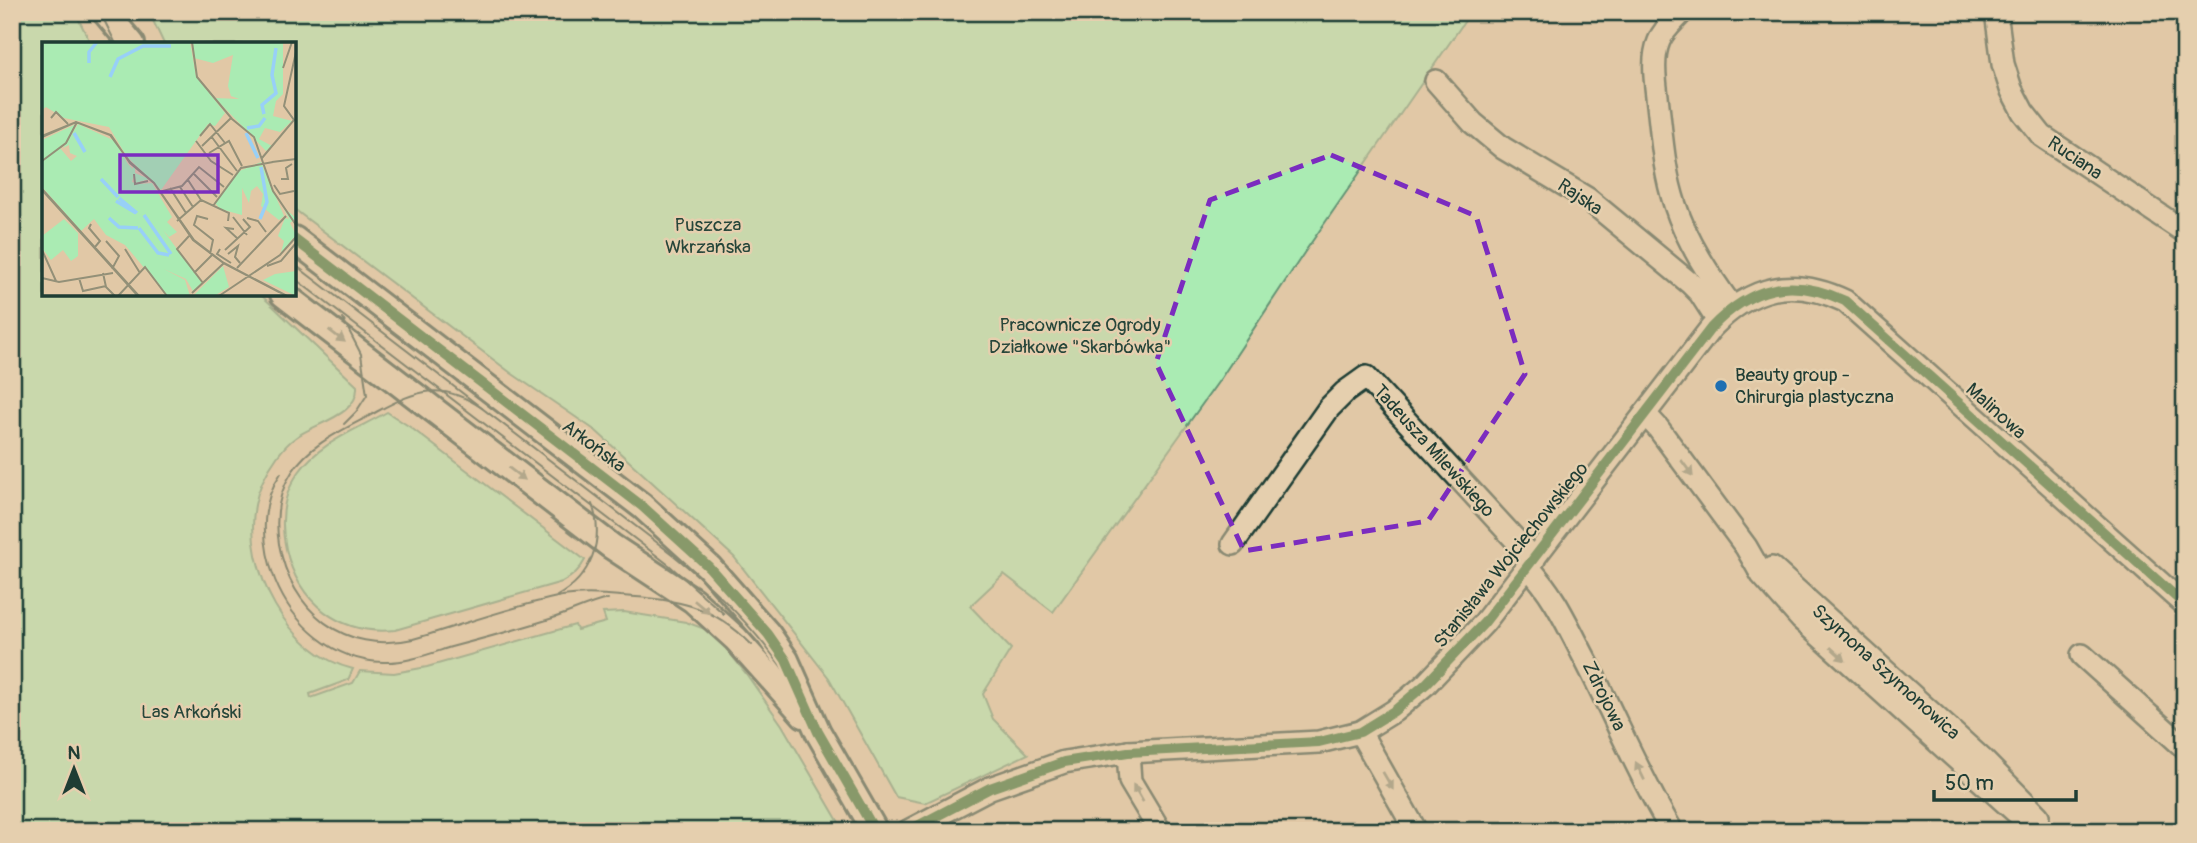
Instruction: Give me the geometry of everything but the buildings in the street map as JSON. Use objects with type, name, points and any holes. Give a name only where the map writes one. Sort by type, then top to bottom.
[{"type":"street","points":[[105,12],[112,42]]},
{"type":"street","points":[[105,12],[130,42]]},
{"type":"street","points":[[1682,12],[1665,30],[1656,54],[1655,73],[1663,153],[1675,205],[1725,314]]},
{"type":"street","name":"Ruciana","points":[[1996,12],[2003,64],[2011,89],[2023,112],[2042,136],[2185,232]]},
{"type":"street","name":"Rajska","points":[[1436,81],[1473,123],[1503,148],[1588,199],[1725,314]]},
{"type":"street","name":"Arkońska","points":[[296,241],[632,498],[684,542],[721,580],[779,648],[792,670],[818,732],[875,831]]},
{"type":"street","name":"Malinowa","points":[[1765,290],[1803,287],[1825,291],[1845,301],[2185,605]]},
{"type":"street","name":"Stanisława Wojciechowskiego","points":[[908,831],[990,788],[1041,768],[1088,757],[1128,752],[1297,744],[1337,739],[1360,732],[1394,711],[1426,684],[1484,623],[1725,314],[1765,290]]},
{"type":"street","name":"Arkońska","points":[[286,296],[593,533],[693,600],[736,639],[818,732]]},
{"type":"street","name":"Tadeusza Milewskiego","points":[[1233,544],[1329,408],[1366,377],[1531,564]]},
{"type":"street","name":"Szymona Szymonowica","points":[[1645,414],[1746,547],[1762,575],[1821,638],[2036,831]]},
{"type":"street","name":"Szymona Szymonowica","points":[[1746,547],[1983,760],[2050,831]]},
{"type":"street","name":"Zdrojowa","points":[[1531,564],[1553,596],[1672,831]]},
{"type":"street","points":[[2082,655],[2185,748]]},
{"type":"street","points":[[1360,732],[1416,831]]},
{"type":"street","points":[[1128,752],[1130,780],[1160,831]]},
{"type":"highlighted area","points":[[1331,155],[1476,216],[1525,374],[1428,521],[1244,551],[1156,363],[1210,200]]},
{"type":"green space","name":"Las Arkoński","points":[[12,12],[75,12],[90,42],[42,42],[42,296],[262,296],[357,386],[356,396],[343,412],[303,433],[283,449],[263,480],[255,505],[253,530],[256,556],[275,605],[290,627],[309,646],[330,660],[353,669],[348,680],[310,694],[311,698],[353,683],[360,671],[394,673],[427,667],[575,625],[577,630],[606,622],[603,613],[624,612],[686,622],[713,632],[747,675],[782,725],[844,831],[12,831]]},
{"type":"green space","name":"Puszcza Wkrzańska","points":[[149,12],[1471,12],[1221,378],[1053,612],[1004,574],[970,606],[1011,649],[983,694],[993,719],[1028,754],[925,803],[896,797],[829,678],[734,557],[596,431],[511,373],[296,211],[296,42],[163,42]]},
{"type":"green space","points":[[387,412],[585,560],[581,567],[562,582],[395,630],[356,627],[324,612],[300,585],[292,568],[283,529],[286,499],[299,472],[317,453],[340,437]]},
{"type":"tram line","points":[[100,12],[115,42]]},
{"type":"tram line","points":[[296,266],[672,554],[722,598],[767,648],[799,692],[880,831]]},
{"type":"tram line","points":[[296,280],[669,565],[724,614]]},
{"type":"tram line","points":[[343,319],[361,354],[367,395],[344,424]]},
{"type":"tram line","points":[[482,408],[454,394],[430,391],[417,394],[378,411],[331,437],[300,461],[283,489],[277,525],[279,544],[285,568],[295,589],[308,608],[325,623],[343,634],[388,642],[413,639],[543,600],[569,595],[599,594],[659,599],[692,606],[722,620],[752,645]]},
{"type":"tram line","points":[[281,473],[269,498],[265,525],[267,553],[275,580],[293,612],[304,625],[317,638],[348,655],[383,662],[409,660],[560,616],[608,599]]},
{"type":"tram line","points":[[557,596],[579,579],[592,557],[597,531],[592,504]]},
{"type":"cycle path","points":[[296,241],[642,506],[709,567],[768,634],[786,660],[818,732],[875,831]]},
{"type":"cycle path","points":[[908,831],[990,788],[1064,762],[1128,752],[1319,742],[1360,732],[1394,711],[1426,684],[1484,623],[1711,328],[1741,303],[1773,289],[1807,289],[1845,301],[2185,605]]},
{"type":"place","name":"Beauty group - Chirurgia plastyczna","points":[[1721,386]]},
{"type":"park label","name":"Pracownicze Ogrody Działkowe \"Skarbówka\"","points":[[1080,336]]}]
